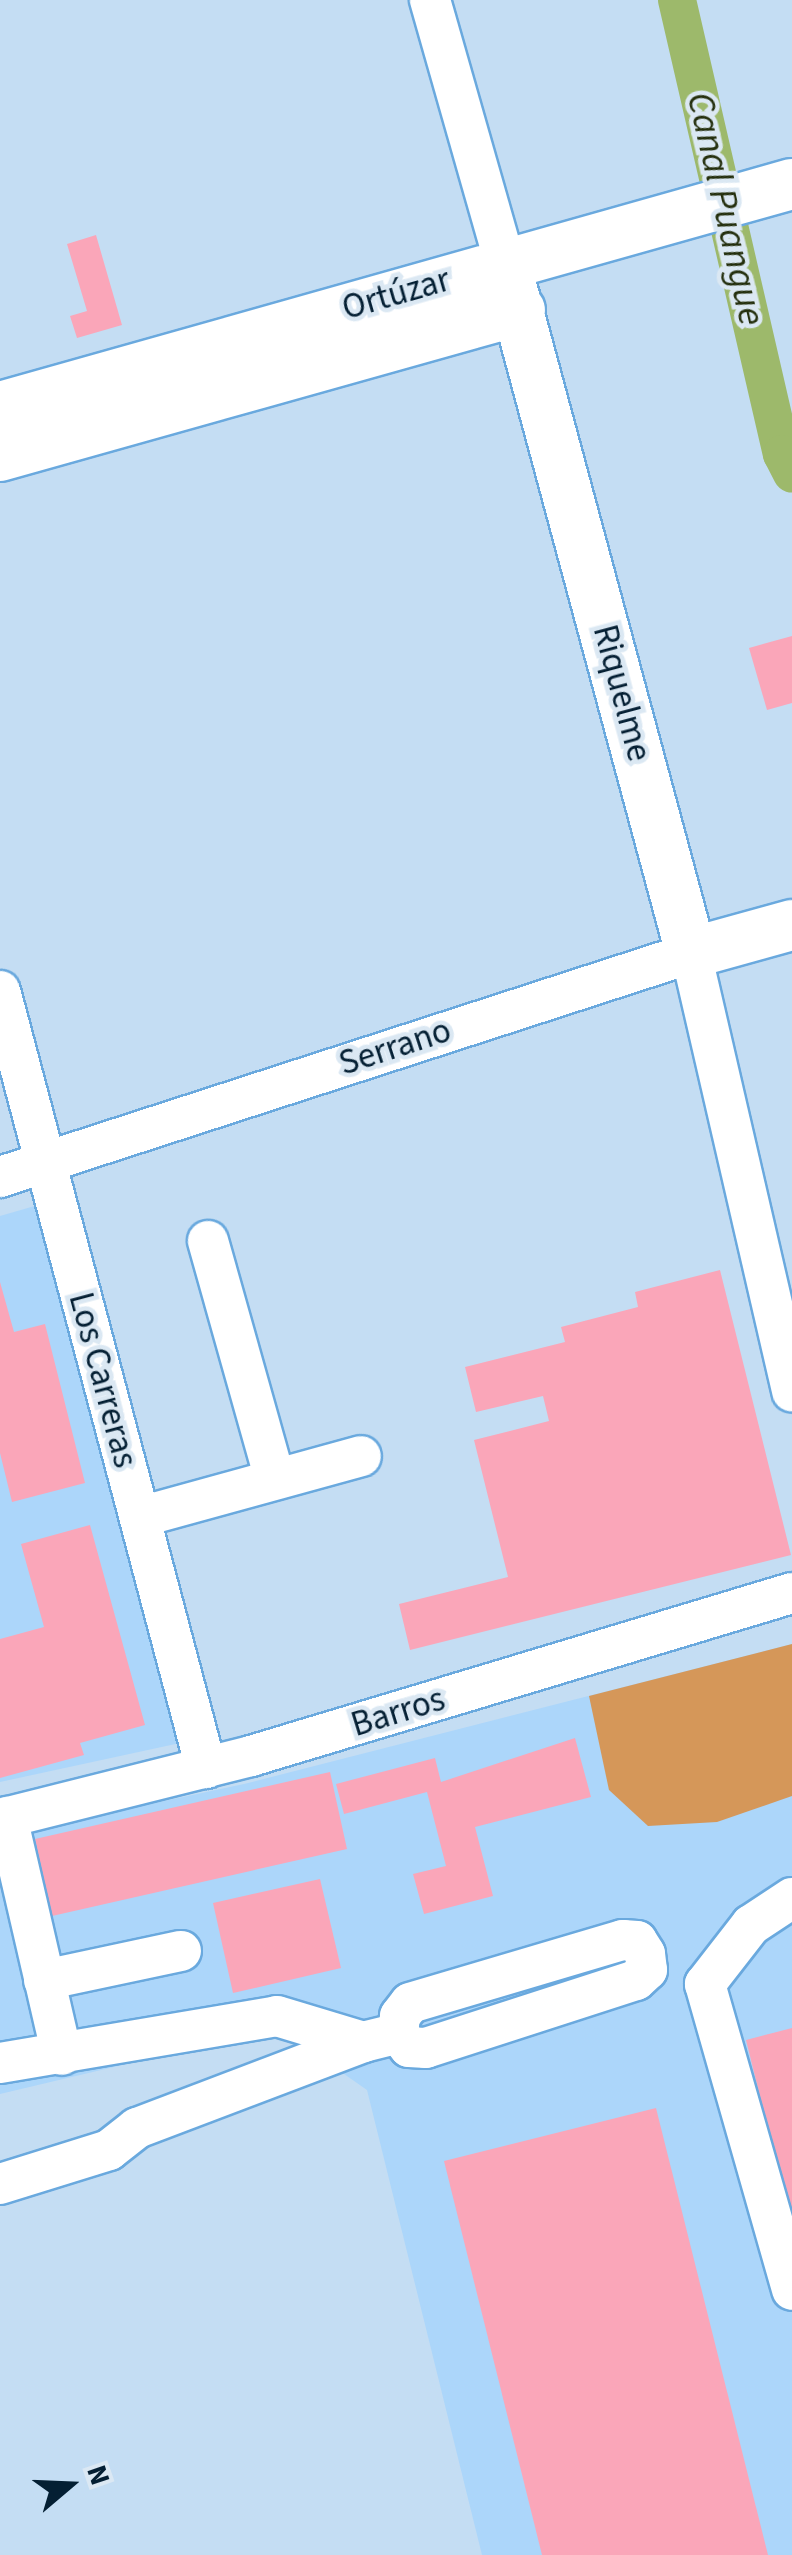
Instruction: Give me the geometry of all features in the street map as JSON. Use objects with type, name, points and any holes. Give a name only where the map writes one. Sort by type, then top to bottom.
[{"type":"main road","name":"Ortúzar","points":[[0,407],[792,184]]},
{"type":"main road","name":"Riquelme","points":[[505,262],[691,954]]},
{"type":"main road","name":"Ortúzar","points":[[0,456],[520,310]]},
{"type":"main road","name":"Serrano","points":[[691,954],[792,925]]},
{"type":"street","name":"Riquelme","points":[[430,0],[505,262]]},
{"type":"street","name":"Riquelme","points":[[691,954],[792,1392]]},
{"type":"street","name":"Serrano","points":[[0,1177],[691,954]]},
{"type":"street","name":"Los Carreras","points":[[0,991],[206,1768]]},
{"type":"street","points":[[208,1241],[275,1479]]},
{"type":"street","points":[[140,1517],[361,1456]]},
{"type":"street","name":"Barros","points":[[4,1818],[206,1768],[792,1593]]},
{"type":"street","points":[[4,1818],[13,1901],[44,1980],[62,2056]]},
{"type":"street","points":[[792,1898],[750,1925],[705,1984],[792,2290]]},
{"type":"street","points":[[0,2063],[62,2056],[276,2016],[380,2038],[409,2046],[426,2048],[636,1980],[647,1970],[645,1954],[637,1941],[623,1940],[410,2003],[380,2038],[137,2128],[109,2150],[0,2184]]},
{"type":"street","points":[[44,1980],[180,1951]]},
{"type":"shaded area","points":[[45,1203],[194,1740],[0,1782],[0,1216]]},
{"type":"shaded area","points":[[792,1644],[792,2555],[482,2555],[367,2090],[278,2028],[0,2094],[0,1836],[244,1784]]},
{"type":"shaded area","points":[[792,1644],[792,1796],[717,1822],[648,1826],[609,1790],[589,1696]]},
{"type":"building","points":[[96,235],[122,325],[77,338],[70,316],[87,311],[67,244]]},
{"type":"building","points":[[792,636],[792,703],[767,710],[749,648]]},
{"type":"building","points":[[720,1270],[791,1555],[410,1650],[399,1604],[508,1577],[474,1440],[549,1421],[543,1396],[476,1412],[465,1367],[565,1342],[561,1327],[638,1307],[635,1292]]},
{"type":"building","points":[[0,1282],[14,1332],[45,1324],[85,1483],[12,1502],[0,1453]]},
{"type":"building","points":[[90,1525],[145,1725],[80,1743],[84,1755],[0,1778],[0,1639],[44,1627],[21,1544]]},
{"type":"building","points":[[575,1738],[591,1797],[475,1827],[493,1896],[424,1914],[413,1874],[446,1866],[427,1792],[344,1814],[336,1784],[435,1758],[441,1782]]},
{"type":"building","points":[[330,1772],[347,1849],[52,1916],[35,1839]]},
{"type":"building","points":[[320,1879],[341,1968],[233,1993],[213,1903]]},
{"type":"building","points":[[792,2028],[792,2221],[791,2221],[746,2040]]},
{"type":"building","points":[[656,2108],[768,2555],[542,2555],[444,2161]]},
{"type":"waterway","name":"Canal Puangue","points":[[677,0],[782,454],[792,474]]}]
